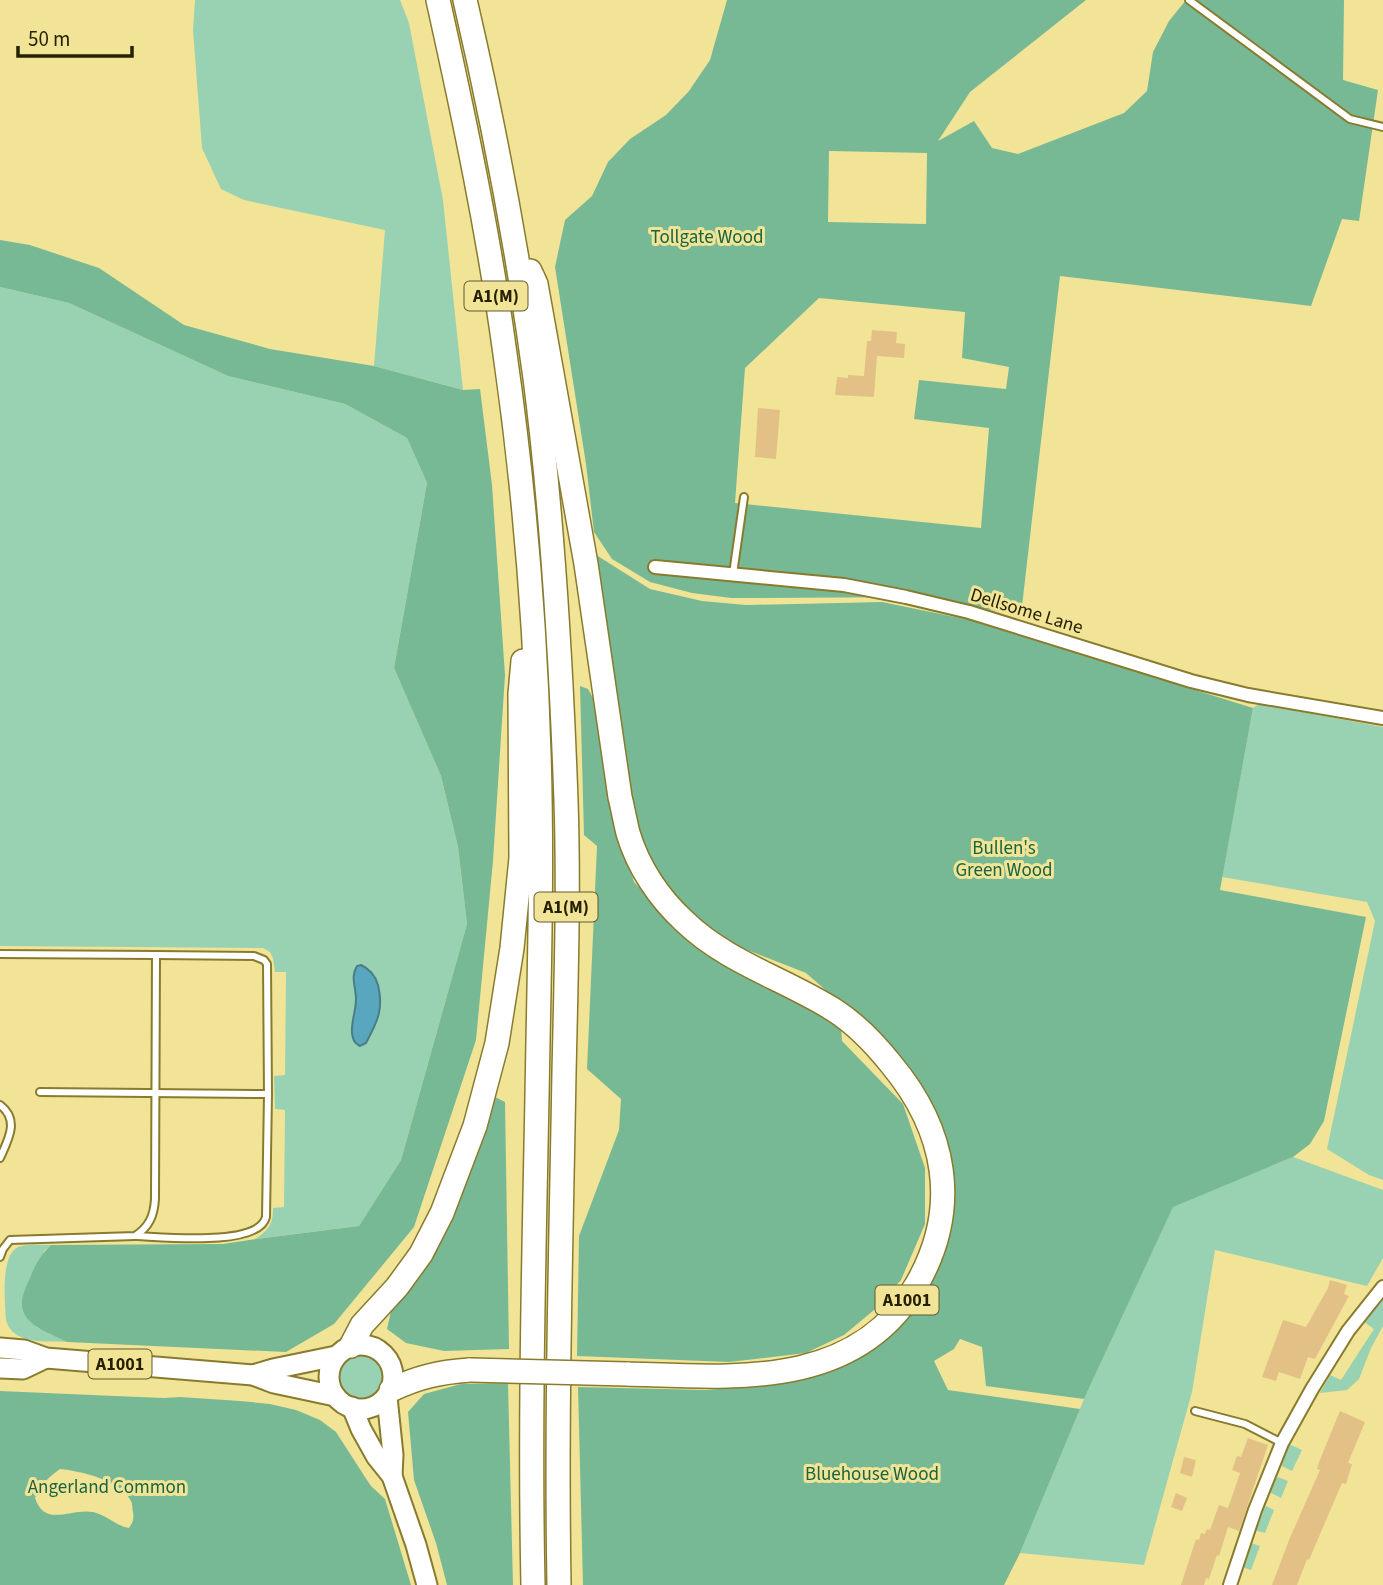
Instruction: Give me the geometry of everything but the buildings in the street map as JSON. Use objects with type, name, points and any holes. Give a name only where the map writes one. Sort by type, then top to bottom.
[{"type":"highway","name":"A1(M)","points":[[438,0],[478,185],[505,352],[531,596],[539,751],[541,878],[532,1400],[533,1585]]},
{"type":"highway","name":"A1(M)","points":[[465,0],[513,233],[535,377],[560,657],[566,804],[567,953],[557,1452],[559,1585]]},
{"type":"highway","name":"A1(M)","points":[[513,233],[536,284],[586,564],[620,797],[628,834],[639,860],[653,886],[669,907],[706,941],[807,994],[859,1029]]},
{"type":"highway","name":"A1(M)","points":[[343,1351],[421,1254],[442,1213],[475,1126],[498,1043],[521,858],[520,694],[531,596]]},
{"type":"highway","name":"A1001","points":[[389,1393],[410,1381],[431,1374],[470,1370],[724,1377],[770,1374],[820,1363],[839,1355],[877,1331],[909,1297],[924,1271],[942,1215],[943,1185],[929,1123],[918,1102],[903,1078],[859,1029]]},
{"type":"main road","points":[[389,1393],[371,1408],[361,1409],[342,1403],[331,1387],[331,1366],[343,1351],[360,1344],[378,1349],[391,1363],[394,1372],[389,1393],[392,1476]]},
{"type":"main road","name":"A1001","points":[[0,1348],[24,1350],[46,1357],[253,1375],[274,1383],[335,1396]]},
{"type":"main road","name":"A1001","points":[[253,1375],[343,1351]]},
{"type":"main road","name":"A1001","points":[[0,1368],[23,1369],[46,1357]]},
{"type":"main road","points":[[352,1407],[376,1456],[392,1476],[416,1545],[426,1585]]},
{"type":"street","name":"Dellsome Lane","points":[[655,567],[844,585],[906,597],[969,612],[1191,681],[1248,695],[1383,718]]},
{"type":"street","points":[[1230,1585],[1255,1510],[1282,1443],[1348,1331],[1383,1287]]},
{"type":"lane","points":[[1189,0],[1350,119],[1383,127]]},
{"type":"lane","points":[[733,574],[744,497]]},
{"type":"lane","points":[[0,954],[254,957],[264,960],[268,969],[267,1210],[262,1226],[242,1235],[224,1237],[135,1236],[10,1240],[0,1257]]},
{"type":"lane","points":[[135,1236],[148,1225],[154,1208],[156,955]]},
{"type":"lane","points":[[40,1092],[268,1094]]},
{"type":"lane","points":[[0,1105],[9,1114],[12,1127],[0,1158]]},
{"type":"lane","points":[[1195,1412],[1245,1424],[1282,1443]]},
{"type":"green space","points":[[195,0],[400,0],[409,23],[443,200],[463,390],[374,366],[385,230],[244,200],[221,189],[202,148],[193,30]]},
{"type":"green space","name":"Tollgate Wood","points":[[727,0],[1086,0],[970,92],[938,141],[974,121],[992,148],[1018,154],[1124,113],[1147,91],[1153,52],[1169,21],[1186,0],[1344,0],[1343,80],[1378,90],[1359,221],[1342,219],[1311,306],[1060,276],[1021,615],[913,597],[731,598],[692,593],[650,582],[612,559],[594,532],[555,267],[565,220],[592,196],[608,162],[630,139],[666,115],[689,91],[710,60]],"holes":[[[829,151],[927,153],[926,224],[828,222]],[[819,298],[965,312],[962,358],[1009,367],[1006,389],[919,380],[914,419],[989,428],[981,528],[735,503],[745,368]]]},
{"type":"green space","points":[[0,240],[30,245],[99,268],[184,325],[270,349],[374,366],[463,390],[480,389],[492,485],[505,675],[493,861],[476,1040],[414,1227],[334,1324],[286,1352],[67,1342],[27,1319],[22,1298],[36,1264],[51,1245],[223,1244],[359,1226],[401,1160],[467,924],[458,847],[441,776],[394,668],[427,483],[407,438],[345,404],[228,376],[69,303],[0,287]]},
{"type":"green space","points":[[0,287],[69,303],[228,376],[345,404],[407,438],[427,483],[394,668],[441,776],[458,847],[467,924],[401,1160],[359,1226],[255,1239],[269,1226],[273,1208],[284,1207],[285,1110],[275,1109],[274,1076],[285,1075],[286,972],[275,972],[270,952],[263,948],[0,946]]},
{"type":"green space","name":"Bullen's Green Wood","points":[[593,553],[650,589],[702,601],[746,605],[882,602],[970,620],[1253,708],[1220,890],[1366,917],[1324,1121],[1310,1144],[1293,1157],[1173,1207],[1084,1399],[986,1386],[982,1347],[960,1339],[954,1349],[934,1361],[948,1390],[1080,1409],[1004,1585],[583,1585],[578,1387],[706,1390],[776,1385],[823,1372],[925,1286],[950,1162],[890,1046],[806,973],[719,939],[670,893],[642,841],[615,712]]},
{"type":"green space","points":[[580,686],[588,689],[598,707],[612,809],[634,882],[679,931],[841,1027],[842,1041],[903,1104],[925,1168],[925,1224],[901,1280],[874,1310],[844,1335],[806,1353],[729,1362],[577,1356],[579,1236],[619,1130],[621,1099],[587,1069],[597,846],[584,835]]},
{"type":"green space","points":[[1259,704],[1383,727],[1383,1180],[1369,1175],[1327,1149],[1375,921],[1367,902],[1222,877],[1253,708]]},
{"type":"green space","points":[[491,1095],[505,1102],[509,1349],[444,1351],[406,1343],[387,1329],[393,1302]]},
{"type":"green space","points":[[1293,1157],[1383,1190],[1383,1258],[1367,1286],[1215,1250],[1192,1392],[1144,1565],[1020,1553],[1084,1399],[1173,1206]]},
{"type":"green space","points":[[51,1245],[44,1251],[36,1327],[67,1342],[23,1338],[15,1334],[6,1320],[5,1280],[12,1252],[22,1246]]},
{"type":"green space","points":[[1383,1298],[1383,1326],[1359,1379],[1347,1390],[1320,1393],[1330,1375],[1341,1380],[1374,1329],[1364,1322]]},
{"type":"green space","points":[[361,1355],[370,1356],[377,1361],[382,1368],[382,1386],[377,1393],[370,1398],[361,1399],[352,1398],[345,1393],[340,1386],[339,1377],[340,1368],[345,1361],[352,1356]]},
{"type":"green space","points":[[508,1383],[513,1585],[447,1585],[414,1480],[408,1412],[424,1394],[461,1384]]},
{"type":"green space","name":"Angerland Common","points":[[0,1391],[240,1401],[296,1410],[320,1420],[336,1432],[371,1486],[385,1499],[411,1585],[0,1585]],"holes":[[[60,1469],[89,1474],[119,1487],[132,1502],[133,1521],[129,1528],[93,1512],[52,1515],[39,1507],[35,1498],[42,1485]]]},
{"type":"green space","points":[[1291,1445],[1302,1450],[1292,1471],[1281,1464]]},
{"type":"green space","points":[[1278,1477],[1288,1481],[1281,1498],[1271,1493],[1272,1484]]},
{"type":"green space","points":[[1266,1506],[1274,1510],[1265,1533],[1255,1528],[1262,1509]]},
{"type":"green space","points":[[1251,1543],[1260,1546],[1251,1570],[1242,1567]]},
{"type":"water","points":[[361,965],[370,970],[375,978],[380,1002],[373,1029],[366,1043],[360,1046],[354,1041],[352,1029],[356,999],[354,974],[357,966]]},
{"type":"park label","name":"Bluehouse Wood","points":[[872,1473]]}]
